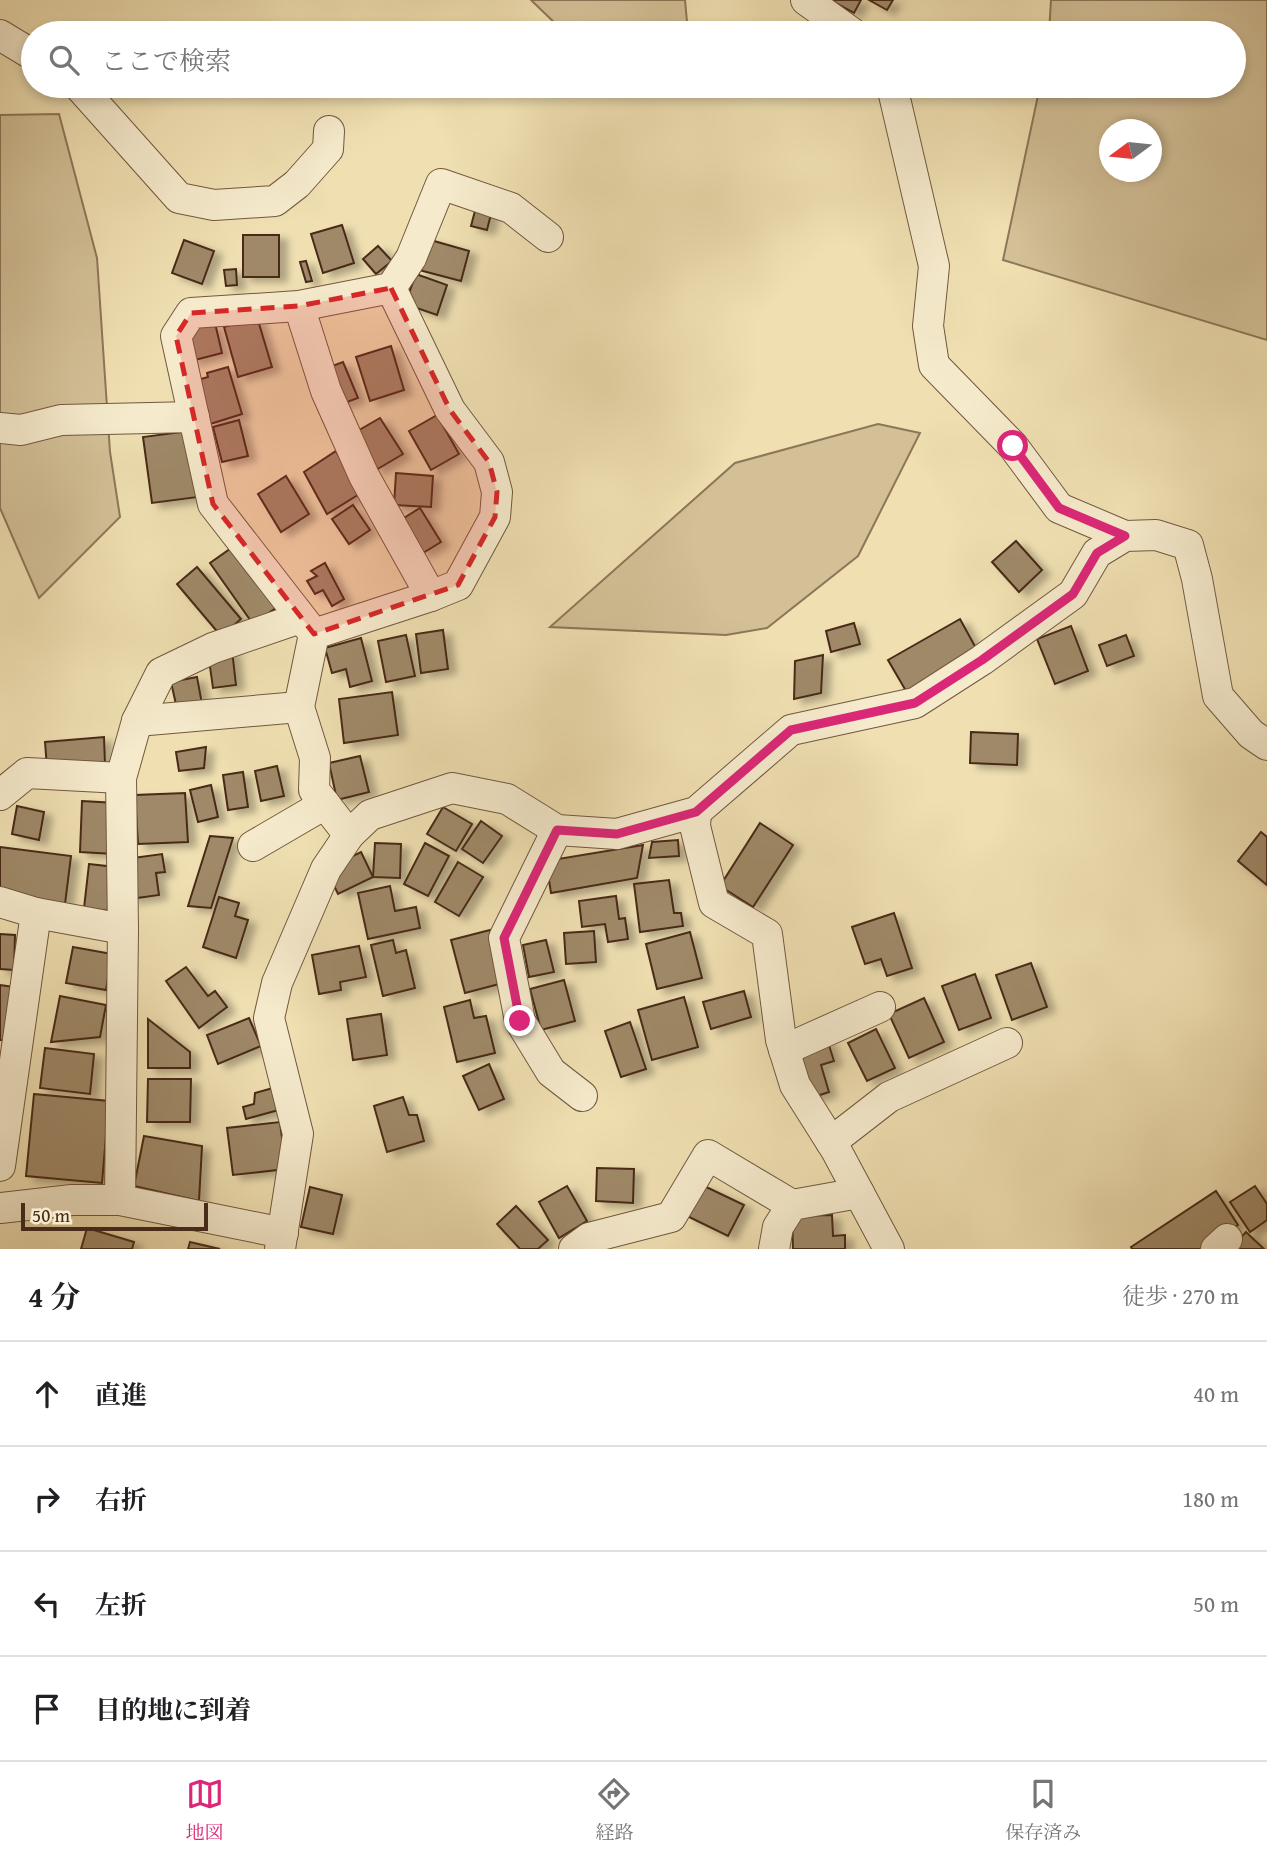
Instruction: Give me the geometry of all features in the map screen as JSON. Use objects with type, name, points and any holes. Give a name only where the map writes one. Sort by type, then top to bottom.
[{"type":"street","points":[[806,0],[835,21]]},
{"type":"street","points":[[0,35],[21,48]]},
{"type":"street","points":[[90,98],[179,198],[214,205],[275,201],[298,184],[328,149],[328,131]]},
{"type":"street","points":[[895,98],[934,266],[928,326],[934,365],[1013,446],[1059,508],[1125,536],[1156,534],[1188,545],[1197,579],[1218,696],[1251,734],[1267,745]]},
{"type":"street","points":[[349,835],[314,790],[315,758],[299,706],[307,626],[213,505],[176,336],[191,313],[299,306],[391,288],[411,258],[441,184],[512,208],[548,237]]},
{"type":"street","points":[[120,1200],[123,929],[121,778],[137,721],[161,673],[214,648],[431,596],[458,585],[495,517],[498,492],[489,462],[450,410],[391,288]]},
{"type":"street","points":[[299,306],[326,391],[353,452],[431,596]]},
{"type":"street","points":[[0,428],[21,430],[61,420],[194,417]]},
{"type":"street","points":[[0,1208],[72,1200],[120,1200],[281,1241],[298,1134],[270,1018],[277,983],[326,869],[349,835],[370,814],[452,788],[507,799],[557,830],[617,834],[696,812],[791,730],[915,703],[982,660],[1073,594],[1097,553],[1125,536]]},
{"type":"street","points":[[137,721],[299,706]]},
{"type":"street","points":[[0,795],[27,773],[121,778]]},
{"type":"street","points":[[253,846],[325,804]]},
{"type":"street","points":[[696,812],[695,826],[714,904],[767,934],[784,1051],[795,1086],[831,1142],[889,1249]]},
{"type":"street","points":[[557,830],[504,938],[520,1021],[551,1072],[582,1096]]},
{"type":"street","points":[[0,902],[36,913],[123,929]]},
{"type":"street","points":[[0,1166],[36,913]]},
{"type":"street","points":[[784,1051],[880,1007]]},
{"type":"street","points":[[831,1142],[888,1097],[1007,1043]]},
{"type":"street","points":[[574,1249],[589,1238],[671,1217],[708,1155],[792,1205],[859,1193]]},
{"type":"street","points":[[774,1249],[778,1227],[792,1205]]},
{"type":"highlighted area","points":[[391,288],[450,410],[489,462],[497,492],[495,517],[458,585],[314,634],[213,504],[176,336],[191,313],[299,306]]},
{"type":"shaded area","points":[[531,0],[685,0],[687,21],[553,21]]},
{"type":"shaded area","points":[[1051,0],[1267,0],[1267,340],[1003,260],[1037,98],[1246,98],[1246,21],[1050,21]]},
{"type":"shaded area","points":[[59,114],[97,258],[110,452],[120,517],[39,598],[0,508],[0,115]]},
{"type":"shaded area","points":[[878,424],[920,433],[858,556],[767,628],[726,635],[550,627],[735,463]]},
{"type":"building","points":[[830,0],[861,0],[854,13]]},
{"type":"building","points":[[869,0],[893,0],[887,10]]},
{"type":"building","points":[[476,207],[492,210],[487,230],[471,226]]},
{"type":"building","points":[[342,225],[354,263],[323,273],[311,234]]},
{"type":"building","points":[[243,235],[279,235],[279,277],[243,277]]},
{"type":"building","points":[[427,239],[469,251],[461,281],[419,270]]},
{"type":"building","points":[[184,240],[214,251],[202,284],[172,273]]},
{"type":"building","points":[[378,246],[392,261],[376,274],[363,259]]},
{"type":"building","points":[[306,261],[312,281],[306,282],[300,262]]},
{"type":"building","points":[[236,269],[237,285],[226,286],[224,270]]},
{"type":"building","points":[[416,274],[447,285],[437,315],[405,304]]},
{"type":"building","points":[[257,317],[272,367],[238,377],[224,327]]},
{"type":"building","points":[[215,323],[222,353],[191,361],[184,330]]},
{"type":"building","points":[[391,346],[404,390],[370,401],[356,357]]},
{"type":"building","points":[[343,362],[358,398],[339,405],[324,369]]},
{"type":"building","points":[[228,367],[242,414],[207,425],[194,381],[208,377],[207,373]]},
{"type":"building","points":[[437,415],[459,454],[431,470],[409,431]]},
{"type":"building","points":[[380,418],[403,454],[376,470],[354,433]]},
{"type":"building","points":[[239,420],[248,456],[222,462],[213,427]]},
{"type":"building","points":[[189,431],[198,497],[152,503],[143,437]]},
{"type":"building","points":[[336,451],[361,493],[327,514],[304,472]]},
{"type":"building","points":[[396,473],[433,476],[431,507],[394,505]]},
{"type":"building","points":[[286,476],[309,514],[281,532],[258,494]]},
{"type":"building","points":[[353,505],[370,530],[349,544],[332,519]]},
{"type":"building","points":[[420,508],[441,542],[423,553],[396,523]]},
{"type":"building","points":[[1016,541],[1042,570],[1019,592],[992,562]]},
{"type":"building","points":[[237,544],[280,605],[253,624],[210,563]]},
{"type":"building","points":[[325,563],[344,599],[332,606],[323,590],[315,594],[307,581],[317,576],[311,571]]},
{"type":"building","points":[[197,567],[241,619],[221,636],[177,584]]},
{"type":"building","points":[[960,619],[977,650],[906,691],[888,660]]},
{"type":"building","points":[[854,623],[860,644],[831,652],[826,631]]},
{"type":"building","points":[[1071,626],[1088,671],[1055,684],[1037,639]]},
{"type":"building","points":[[443,630],[448,669],[421,673],[416,634]]},
{"type":"building","points":[[406,635],[415,676],[386,682],[378,641]]},
{"type":"building","points":[[1126,635],[1134,656],[1107,666],[1099,645]]},
{"type":"building","points":[[361,638],[372,681],[350,687],[346,669],[332,673],[325,648]]},
{"type":"building","points":[[232,650],[236,685],[213,688],[208,653]]},
{"type":"building","points":[[823,655],[821,693],[794,699],[795,661]]},
{"type":"building","points":[[197,677],[202,704],[177,709],[171,682]]},
{"type":"building","points":[[392,692],[398,735],[344,743],[339,699]]},
{"type":"building","points":[[971,732],[1018,734],[1017,765],[970,763]]},
{"type":"building","points":[[104,737],[105,764],[47,768],[45,742]]},
{"type":"building","points":[[206,747],[204,768],[179,771],[176,752]]},
{"type":"building","points":[[360,756],[369,792],[337,800],[329,763]]},
{"type":"building","points":[[277,766],[284,796],[261,801],[255,771]]},
{"type":"building","points":[[243,772],[248,807],[228,810],[223,775]]},
{"type":"building","points":[[211,785],[218,817],[198,822],[190,790]]},
{"type":"building","points":[[185,793],[188,842],[138,844],[135,795]]},
{"type":"building","points":[[82,801],[116,803],[114,854],[80,852]]},
{"type":"building","points":[[17,806],[44,812],[39,840],[12,834]]},
{"type":"building","points":[[443,807],[472,824],[456,851],[427,834]]},
{"type":"building","points":[[481,821],[502,836],[483,863],[462,849]]},
{"type":"building","points":[[760,823],[793,845],[753,907],[720,886]]},
{"type":"building","points":[[1261,832],[1267,837],[1267,885],[1238,861]]},
{"type":"building","points":[[210,836],[233,838],[211,908],[188,906]]},
{"type":"building","points":[[678,840],[679,856],[649,858],[652,842]]},
{"type":"building","points":[[375,843],[401,844],[400,878],[373,877]]},
{"type":"building","points":[[425,843],[449,856],[428,896],[404,884]]},
{"type":"building","points":[[643,845],[637,878],[551,893],[546,861]]},
{"type":"building","points":[[0,847],[71,856],[65,904],[0,896]]},
{"type":"building","points":[[361,852],[373,877],[338,894],[326,869]]},
{"type":"building","points":[[162,854],[165,872],[156,873],[159,895],[130,899],[125,859]]},
{"type":"building","points":[[458,862],[483,877],[459,916],[435,902]]},
{"type":"building","points":[[89,864],[115,867],[110,911],[84,908]]},
{"type":"building","points":[[669,880],[674,913],[681,913],[683,926],[640,932],[634,884]]},
{"type":"building","points":[[390,886],[395,911],[416,907],[420,928],[368,939],[358,893]]},
{"type":"building","points":[[616,896],[619,919],[625,918],[628,939],[608,942],[605,924],[582,927],[579,901]]},
{"type":"building","points":[[219,897],[239,903],[235,916],[248,920],[236,958],[203,947]]},
{"type":"building","points":[[894,913],[912,968],[887,976],[881,959],[865,964],[852,927]]},
{"type":"building","points":[[490,930],[503,983],[465,993],[451,940]]},
{"type":"building","points":[[594,931],[596,962],[566,964],[564,933]]},
{"type":"building","points":[[690,932],[702,978],[657,989],[646,944]]},
{"type":"building","points":[[0,934],[15,935],[14,970],[0,969]]},
{"type":"building","points":[[393,940],[396,953],[406,950],[415,988],[383,996],[371,945]]},
{"type":"building","points":[[546,940],[554,972],[529,977],[523,945]]},
{"type":"building","points":[[359,946],[366,977],[340,982],[341,990],[319,994],[312,955]]},
{"type":"building","points":[[73,947],[112,954],[106,990],[66,983]]},
{"type":"building","points":[[1031,963],[1047,1007],[1012,1020],[996,975]]},
{"type":"building","points":[[186,967],[208,996],[215,991],[227,1007],[199,1028],[166,981]]},
{"type":"building","points":[[975,974],[991,1018],[959,1030],[942,986]]},
{"type":"building","points":[[564,980],[575,1021],[541,1030],[530,989]]},
{"type":"building","points":[[0,985],[21,988],[13,1042],[0,1040]]},
{"type":"building","points":[[744,991],[751,1017],[711,1029],[703,1002]]},
{"type":"building","points":[[60,996],[106,1005],[100,1037],[51,1042]]},
{"type":"building","points":[[684,997],[698,1047],[652,1060],[638,1010]]},
{"type":"building","points":[[924,998],[944,1042],[909,1058],[889,1014]]},
{"type":"building","points":[[470,1000],[474,1018],[486,1016],[495,1053],[457,1062],[444,1007]]},
{"type":"building","points":[[381,1014],[387,1055],[353,1060],[347,1019]]},
{"type":"building","points":[[249,1018],[261,1046],[218,1064],[207,1035]]},
{"type":"building","points":[[148,1019],[190,1052],[190,1068],[148,1068]]},
{"type":"building","points":[[630,1022],[646,1069],[621,1077],[605,1031]]},
{"type":"building","points":[[876,1029],[895,1068],[867,1081],[848,1043]]},
{"type":"building","points":[[827,1039],[834,1061],[821,1065],[829,1092],[805,1100],[789,1051]]},
{"type":"building","points":[[45,1048],[94,1054],[90,1094],[40,1088]]},
{"type":"building","points":[[489,1064],[504,1099],[479,1110],[463,1076]]},
{"type":"building","points":[[148,1079],[191,1079],[190,1122],[147,1122]]},
{"type":"building","points":[[280,1086],[286,1108],[246,1119],[243,1107],[254,1104],[255,1093]]},
{"type":"building","points":[[34,1094],[109,1101],[102,1183],[26,1176]]},
{"type":"building","points":[[403,1097],[409,1115],[417,1115],[424,1141],[387,1152],[374,1106]]},
{"type":"building","points":[[280,1122],[286,1169],[233,1175],[227,1128]]},
{"type":"building","points":[[144,1136],[202,1146],[199,1201],[134,1186]]},
{"type":"building","points":[[597,1168],[634,1169],[633,1203],[596,1201]]},
{"type":"building","points":[[702,1185],[744,1205],[728,1236],[687,1216]]},
{"type":"building","points":[[567,1186],[587,1221],[559,1238],[539,1202]]},
{"type":"building","points":[[1255,1186],[1267,1204],[1267,1220],[1250,1232],[1230,1202]]},
{"type":"building","points":[[310,1187],[342,1195],[333,1234],[301,1227]]},
{"type":"building","points":[[1216,1191],[1238,1225],[1202,1249],[1132,1249],[1131,1247]]},
{"type":"building","points":[[516,1206],[548,1240],[538,1249],[520,1249],[497,1224]]},
{"type":"building","points":[[832,1215],[833,1236],[845,1235],[845,1249],[793,1249],[792,1216]]},
{"type":"building","points":[[87,1228],[134,1242],[132,1249],[81,1249]]},
{"type":"building","points":[[1246,1232],[1264,1249],[1230,1249]]},
{"type":"building","points":[[190,1242],[220,1249],[188,1249]]},
{"type":"route","points":[[520,1021],[504,938],[557,830],[617,834],[696,812],[791,730],[915,703],[982,660],[1073,594],[1097,553],[1125,536],[1059,508],[1013,446]]}]
